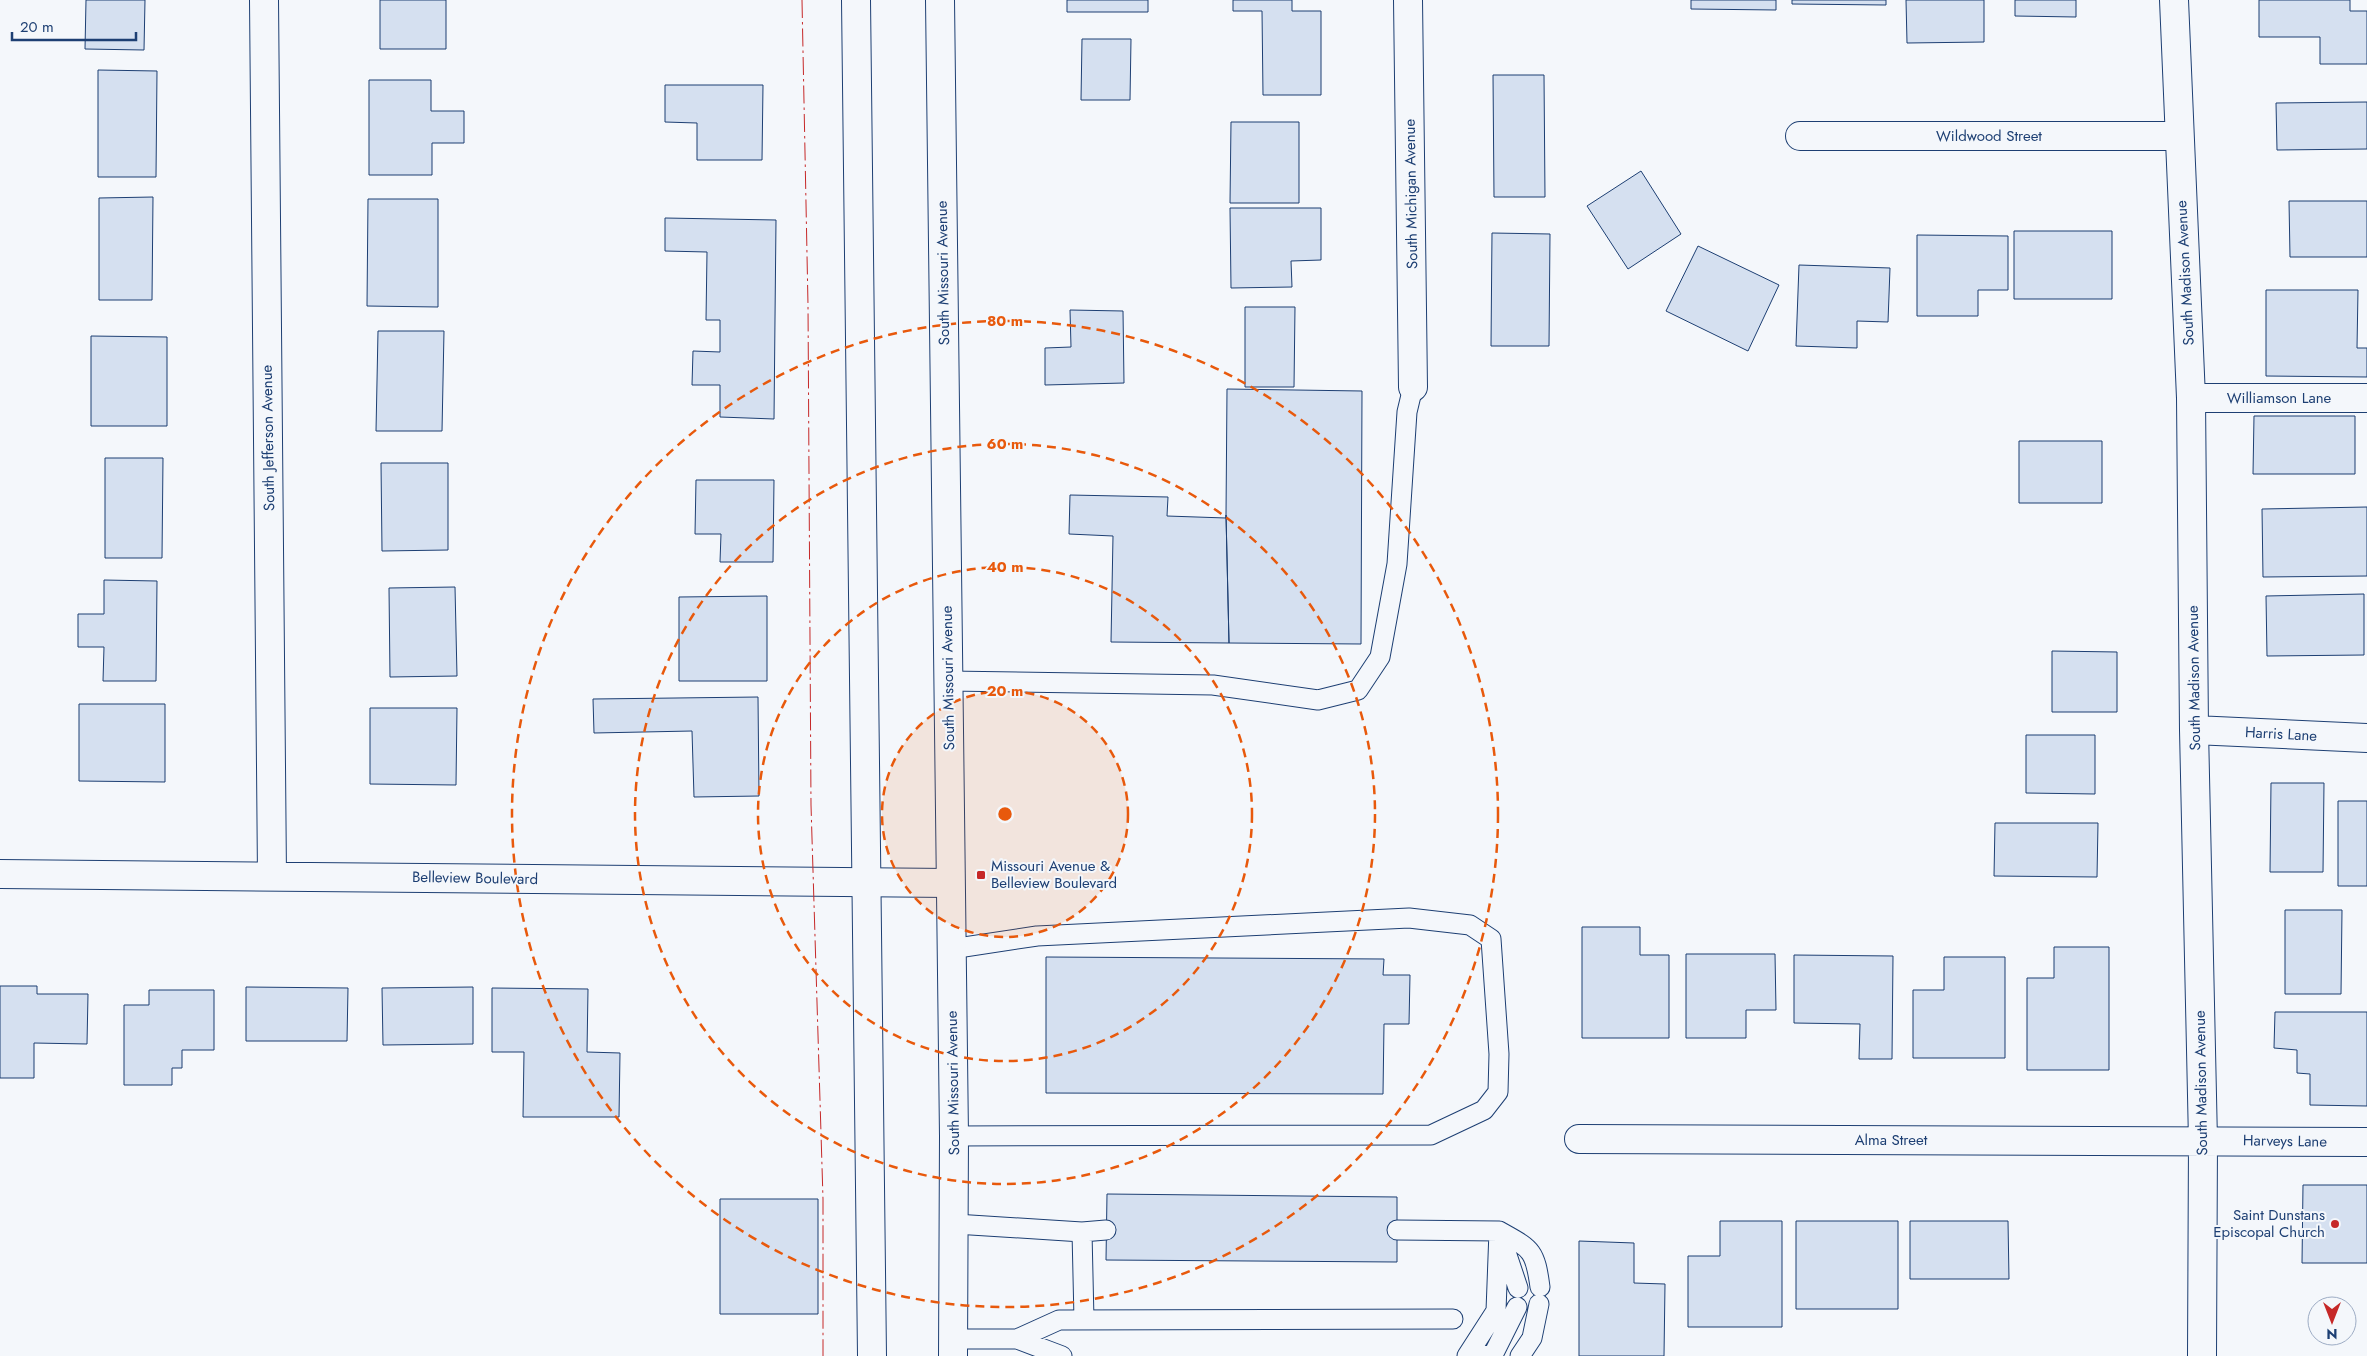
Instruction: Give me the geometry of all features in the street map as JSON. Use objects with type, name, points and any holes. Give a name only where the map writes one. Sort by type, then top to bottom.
[{"type":"street","name":"South Jefferson Avenue","points":[[264,0],[272,876]]},
{"type":"street","points":[[856,0],[872,1356]]},
{"type":"street","name":"South Missouri Avenue","points":[[940,0],[955,1224],[953,1347]]},
{"type":"street","name":"South Michigan Avenue","points":[[1408,0],[1413,387]]},
{"type":"street","name":"South Madison Avenue","points":[[2174,0],[2191,398],[2194,730],[2203,1141],[2202,1356]]},
{"type":"street","name":"Wildwood Street","points":[[1800,136],[2179,136]]},
{"type":"street","name":"Williamson Lane","points":[[2191,398],[2367,398]]},
{"type":"street","name":"Harris Lane","points":[[2194,730],[2367,738]]},
{"type":"street","name":"Belleview Boulevard","points":[[0,874],[950,883]]},
{"type":"street","name":"Alma Street","points":[[1579,1139],[2203,1141]]},
{"type":"street","name":"Harveys Lane","points":[[2203,1141],[2367,1142]]},
{"type":"lane","points":[[948,681],[1213,685],[1318,700],[1358,690],[1380,657],[1382,648],[1397,564],[1407,412],[1413,387]]},
{"type":"lane","points":[[951,949],[1037,936],[1295,922],[1410,918],[1470,925],[1491,939],[1499,1054],[1498,1092],[1484,1110],[1431,1135],[954,1136]]},
{"type":"lane","points":[[955,1224],[1082,1232],[1106,1230]]},
{"type":"lane","points":[[1397,1230],[1499,1231],[1528,1247],[1536,1262],[1540,1296],[1532,1338],[1520,1356]]},
{"type":"lane","points":[[1485,1356],[1494,1353],[1518,1298],[1499,1231]]},
{"type":"lane","points":[[1467,1356],[1496,1311],[1499,1231]]},
{"type":"lane","points":[[1082,1232],[1084,1320]]},
{"type":"lane","points":[[953,1347],[1017,1339],[1058,1320],[1453,1319]]},
{"type":"lane","points":[[1017,1339],[1062,1356]]},
{"type":"building","points":[[86,0],[145,0],[144,50],[85,49]]},
{"type":"building","points":[[380,0],[446,0],[446,49],[380,49]]},
{"type":"building","points":[[1067,0],[1148,0],[1148,12],[1067,12]]},
{"type":"building","points":[[1233,0],[1292,0],[1292,11],[1321,11],[1321,95],[1263,95],[1262,11],[1233,11]]},
{"type":"building","points":[[1691,0],[1776,0],[1776,10],[1691,9]]},
{"type":"building","points":[[1792,0],[1886,0],[1886,5],[1792,4]]},
{"type":"building","points":[[1906,0],[1984,0],[1984,42],[1907,43]]},
{"type":"building","points":[[2015,0],[2076,0],[2076,17],[2015,16]]},
{"type":"building","points":[[2259,0],[2350,0],[2350,11],[2367,11],[2367,64],[2320,64],[2320,37],[2259,37]]},
{"type":"building","points":[[1082,39],[1131,39],[1130,100],[1081,100]]},
{"type":"building","points":[[98,70],[157,71],[156,177],[98,177]]},
{"type":"building","points":[[1493,75],[1544,75],[1545,197],[1494,197]]},
{"type":"building","points":[[369,80],[431,80],[431,111],[464,111],[464,143],[432,143],[432,175],[369,175]]},
{"type":"building","points":[[665,85],[763,85],[762,160],[697,160],[697,123],[665,122]]},
{"type":"building","points":[[2367,102],[2367,149],[2277,150],[2276,103]]},
{"type":"building","points":[[1231,122],[1299,122],[1299,203],[1230,203]]},
{"type":"building","points":[[1641,171],[1681,234],[1628,269],[1587,206]]},
{"type":"building","points":[[153,197],[152,300],[99,300],[99,198]]},
{"type":"building","points":[[368,199],[438,199],[438,307],[367,306]]},
{"type":"building","points":[[2289,201],[2367,201],[2367,257],[2290,257]]},
{"type":"building","points":[[1230,208],[1321,208],[1321,260],[1291,261],[1292,287],[1231,288]]},
{"type":"building","points":[[665,218],[776,220],[774,419],[720,417],[720,385],[692,385],[693,351],[720,352],[720,320],[706,320],[707,252],[665,251]]},
{"type":"building","points":[[2014,231],[2112,231],[2112,299],[2014,299]]},
{"type":"building","points":[[1492,233],[1550,234],[1549,346],[1491,346]]},
{"type":"building","points":[[1917,235],[2008,236],[2008,290],[1978,290],[1978,316],[1917,316]]},
{"type":"building","points":[[1698,246],[1779,285],[1748,351],[1666,311]]},
{"type":"building","points":[[1799,265],[1890,268],[1888,322],[1857,321],[1857,348],[1796,346]]},
{"type":"building","points":[[2266,290],[2358,290],[2357,348],[2367,348],[2367,377],[2266,376]]},
{"type":"building","points":[[1245,307],[1295,307],[1294,387],[1245,387]]},
{"type":"building","points":[[1070,310],[1123,311],[1124,383],[1045,385],[1045,348],[1071,347]]},
{"type":"building","points":[[378,331],[444,331],[442,431],[376,431]]},
{"type":"building","points":[[91,336],[167,337],[167,426],[91,426]]},
{"type":"building","points":[[1227,389],[1362,391],[1361,644],[1229,643],[1226,515]]},
{"type":"building","points":[[2254,416],[2355,416],[2355,474],[2253,474]]},
{"type":"building","points":[[2019,441],[2102,441],[2102,503],[2019,503]]},
{"type":"building","points":[[105,458],[163,458],[162,558],[105,558]]},
{"type":"building","points":[[381,463],[448,463],[448,550],[382,551]]},
{"type":"building","points":[[696,480],[774,480],[773,562],[720,562],[721,534],[695,534]]},
{"type":"building","points":[[1070,495],[1168,497],[1167,516],[1226,518],[1226,515],[1229,643],[1111,642],[1113,536],[1069,534]]},
{"type":"building","points":[[2367,507],[2367,576],[2263,577],[2262,509]]},
{"type":"building","points":[[104,580],[157,581],[156,681],[103,681],[104,647],[78,647],[78,614],[104,614]]},
{"type":"building","points":[[455,587],[457,676],[390,677],[389,588]]},
{"type":"building","points":[[2364,594],[2364,655],[2267,656],[2266,596]]},
{"type":"building","points":[[767,596],[767,681],[679,681],[679,597]]},
{"type":"building","points":[[2052,651],[2117,652],[2117,712],[2052,712]]},
{"type":"building","points":[[758,697],[759,796],[694,797],[692,731],[594,733],[593,699]]},
{"type":"building","points":[[79,704],[165,704],[165,782],[79,781]]},
{"type":"building","points":[[370,708],[457,708],[456,785],[370,784]]},
{"type":"building","points":[[2026,735],[2095,735],[2095,794],[2026,793]]},
{"type":"building","points":[[2271,783],[2324,783],[2323,872],[2270,872]]},
{"type":"building","points":[[2338,801],[2367,801],[2367,886],[2338,886]]},
{"type":"building","points":[[1995,823],[2098,823],[2097,877],[1994,876]]},
{"type":"building","points":[[2285,910],[2342,910],[2341,994],[2285,994]]},
{"type":"building","points":[[1582,927],[1640,927],[1640,955],[1669,955],[1669,1038],[1582,1038]]},
{"type":"building","points":[[2054,947],[2109,947],[2109,1070],[2027,1070],[2027,978],[2054,978]]},
{"type":"building","points":[[1686,954],[1775,954],[1776,1010],[1746,1010],[1746,1038],[1686,1038]]},
{"type":"building","points":[[1794,955],[1893,956],[1892,1059],[1859,1059],[1860,1024],[1794,1023]]},
{"type":"building","points":[[1046,957],[1384,959],[1383,975],[1410,975],[1409,1024],[1384,1024],[1383,1094],[1046,1093]]},
{"type":"building","points":[[1944,957],[2005,957],[2005,1058],[1913,1058],[1913,990],[1944,990]]},
{"type":"building","points":[[0,986],[37,986],[37,994],[88,994],[87,1044],[34,1043],[34,1078],[0,1078]]},
{"type":"building","points":[[246,987],[348,988],[347,1041],[246,1041]]},
{"type":"building","points":[[473,987],[473,1044],[383,1045],[382,988]]},
{"type":"building","points":[[492,988],[588,989],[587,1052],[620,1053],[619,1117],[523,1117],[524,1052],[492,1052]]},
{"type":"building","points":[[149,990],[214,990],[214,1050],[182,1050],[182,1068],[172,1068],[172,1085],[124,1085],[124,1005],[149,1005]]},
{"type":"building","points":[[2275,1012],[2367,1012],[2367,1106],[2310,1105],[2310,1074],[2297,1073],[2297,1050],[2274,1048]]},
{"type":"building","name":"Saint Dunstans Episcopal Church","points":[[2303,1185],[2367,1185],[2367,1263],[2302,1263]]},
{"type":"building","points":[[1107,1194],[1397,1197],[1397,1262],[1106,1260]]},
{"type":"building","points":[[720,1199],[818,1199],[818,1314],[720,1314]]},
{"type":"building","points":[[1720,1221],[1782,1221],[1782,1327],[1688,1327],[1688,1256],[1720,1256]]},
{"type":"building","points":[[1796,1221],[1898,1221],[1898,1309],[1796,1309]]},
{"type":"building","points":[[1910,1221],[2008,1221],[2009,1279],[1910,1279]]},
{"type":"building","points":[[1579,1241],[1634,1243],[1634,1283],[1665,1284],[1664,1356],[1579,1356]]},
{"type":"power","points":[[802,0],[808,305],[811,805],[823,1199],[823,1356]]},
{"type":"place","name":"Missouri Avenue & Belleview Boulevard","points":[[981,875]]},
{"type":"place","name":"Saint Dunstans Episcopal Church","points":[[2335,1224]]}]
